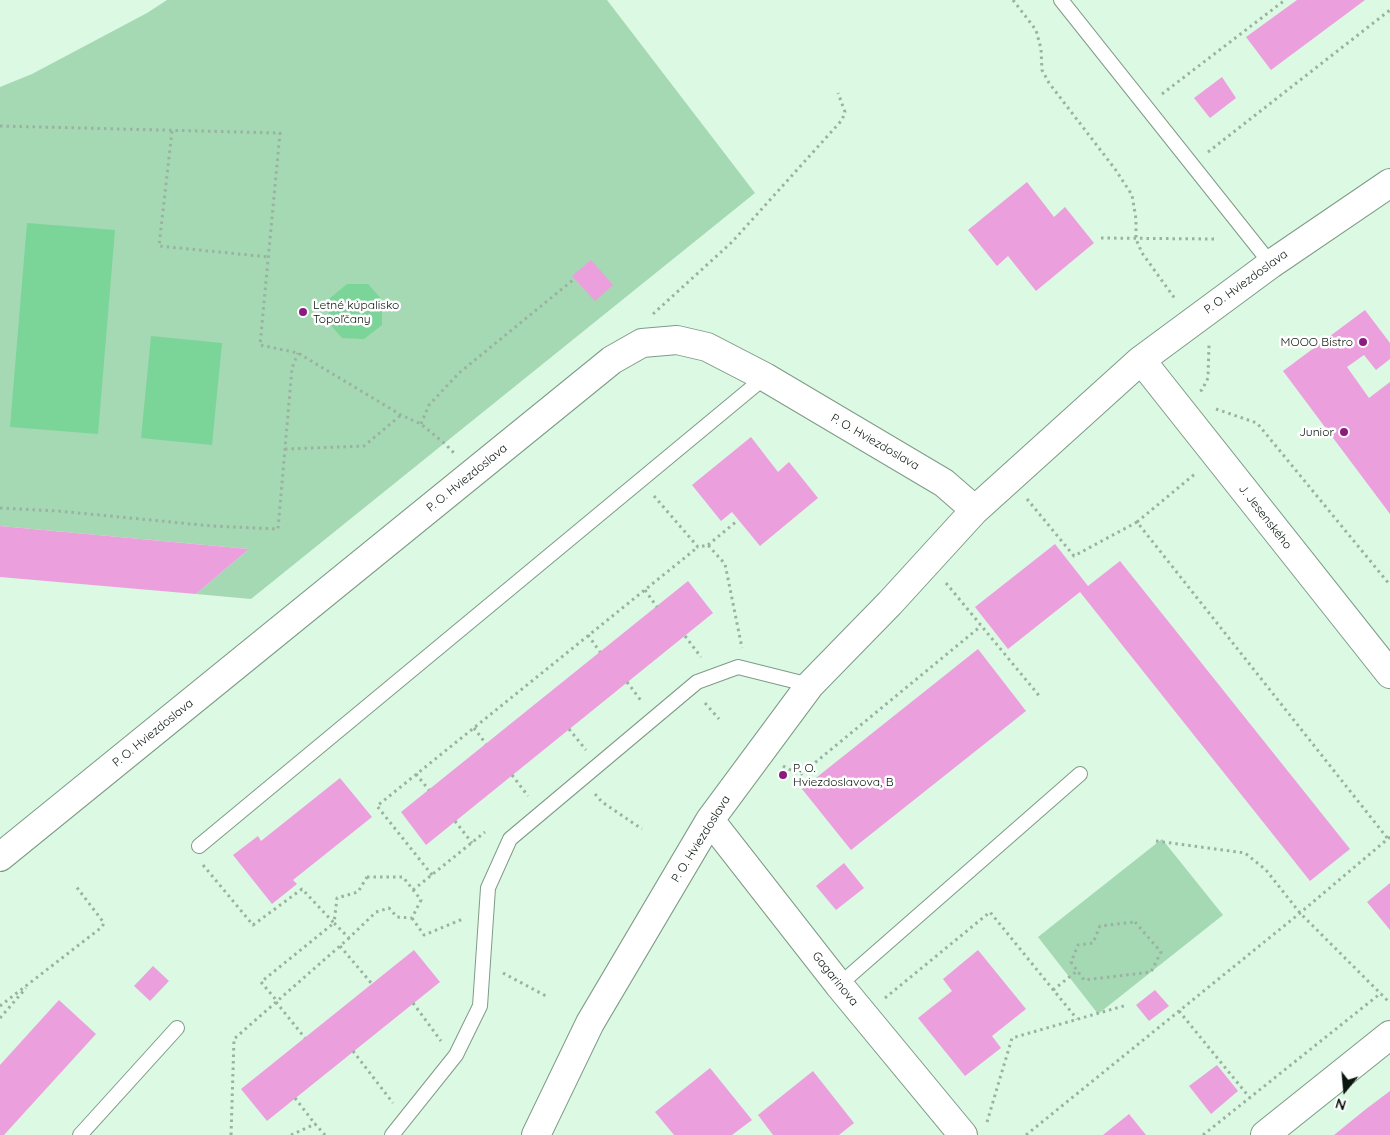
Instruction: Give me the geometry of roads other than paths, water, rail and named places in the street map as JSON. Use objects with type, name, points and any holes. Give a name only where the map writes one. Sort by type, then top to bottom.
[{"type":"street","name":"P. O. Hviezdoslava","points":[[536,1135],[590,1023],[710,820],[810,685],[890,603],[974,510],[1141,360],[1271,264],[1390,182]]},
{"type":"street","name":"P. O. Hviezdoslava","points":[[0,857],[612,360],[642,343],[677,340],[707,347],[765,377],[944,483],[974,510]]},
{"type":"street","name":"J. Jesenského","points":[[1141,360],[1390,674]]},
{"type":"street","name":"Gagarinova","points":[[710,820],[840,985],[975,1131]]},
{"type":"street","points":[[1266,1135],[1390,1035]]},
{"type":"lane","points":[[1061,0],[1271,264]]},
{"type":"lane","points":[[199,846],[765,377]]},
{"type":"lane","points":[[392,1135],[456,1055],[480,1006],[488,888],[510,839],[697,682],[738,667],[810,685]]},
{"type":"lane","points":[[840,985],[1080,774]]},
{"type":"lane","points":[[80,1135],[177,1028]]},
{"type":"place","name":"Letné kúpalisko Topoľčany","points":[[303,312]]},
{"type":"place","name":"MOOO Bistro","points":[[1363,342]]},
{"type":"place","name":"Junior","points":[[1344,432]]},
{"type":"place","name":"P. O. Hviezdoslavova, B","points":[[783,775]]}]
